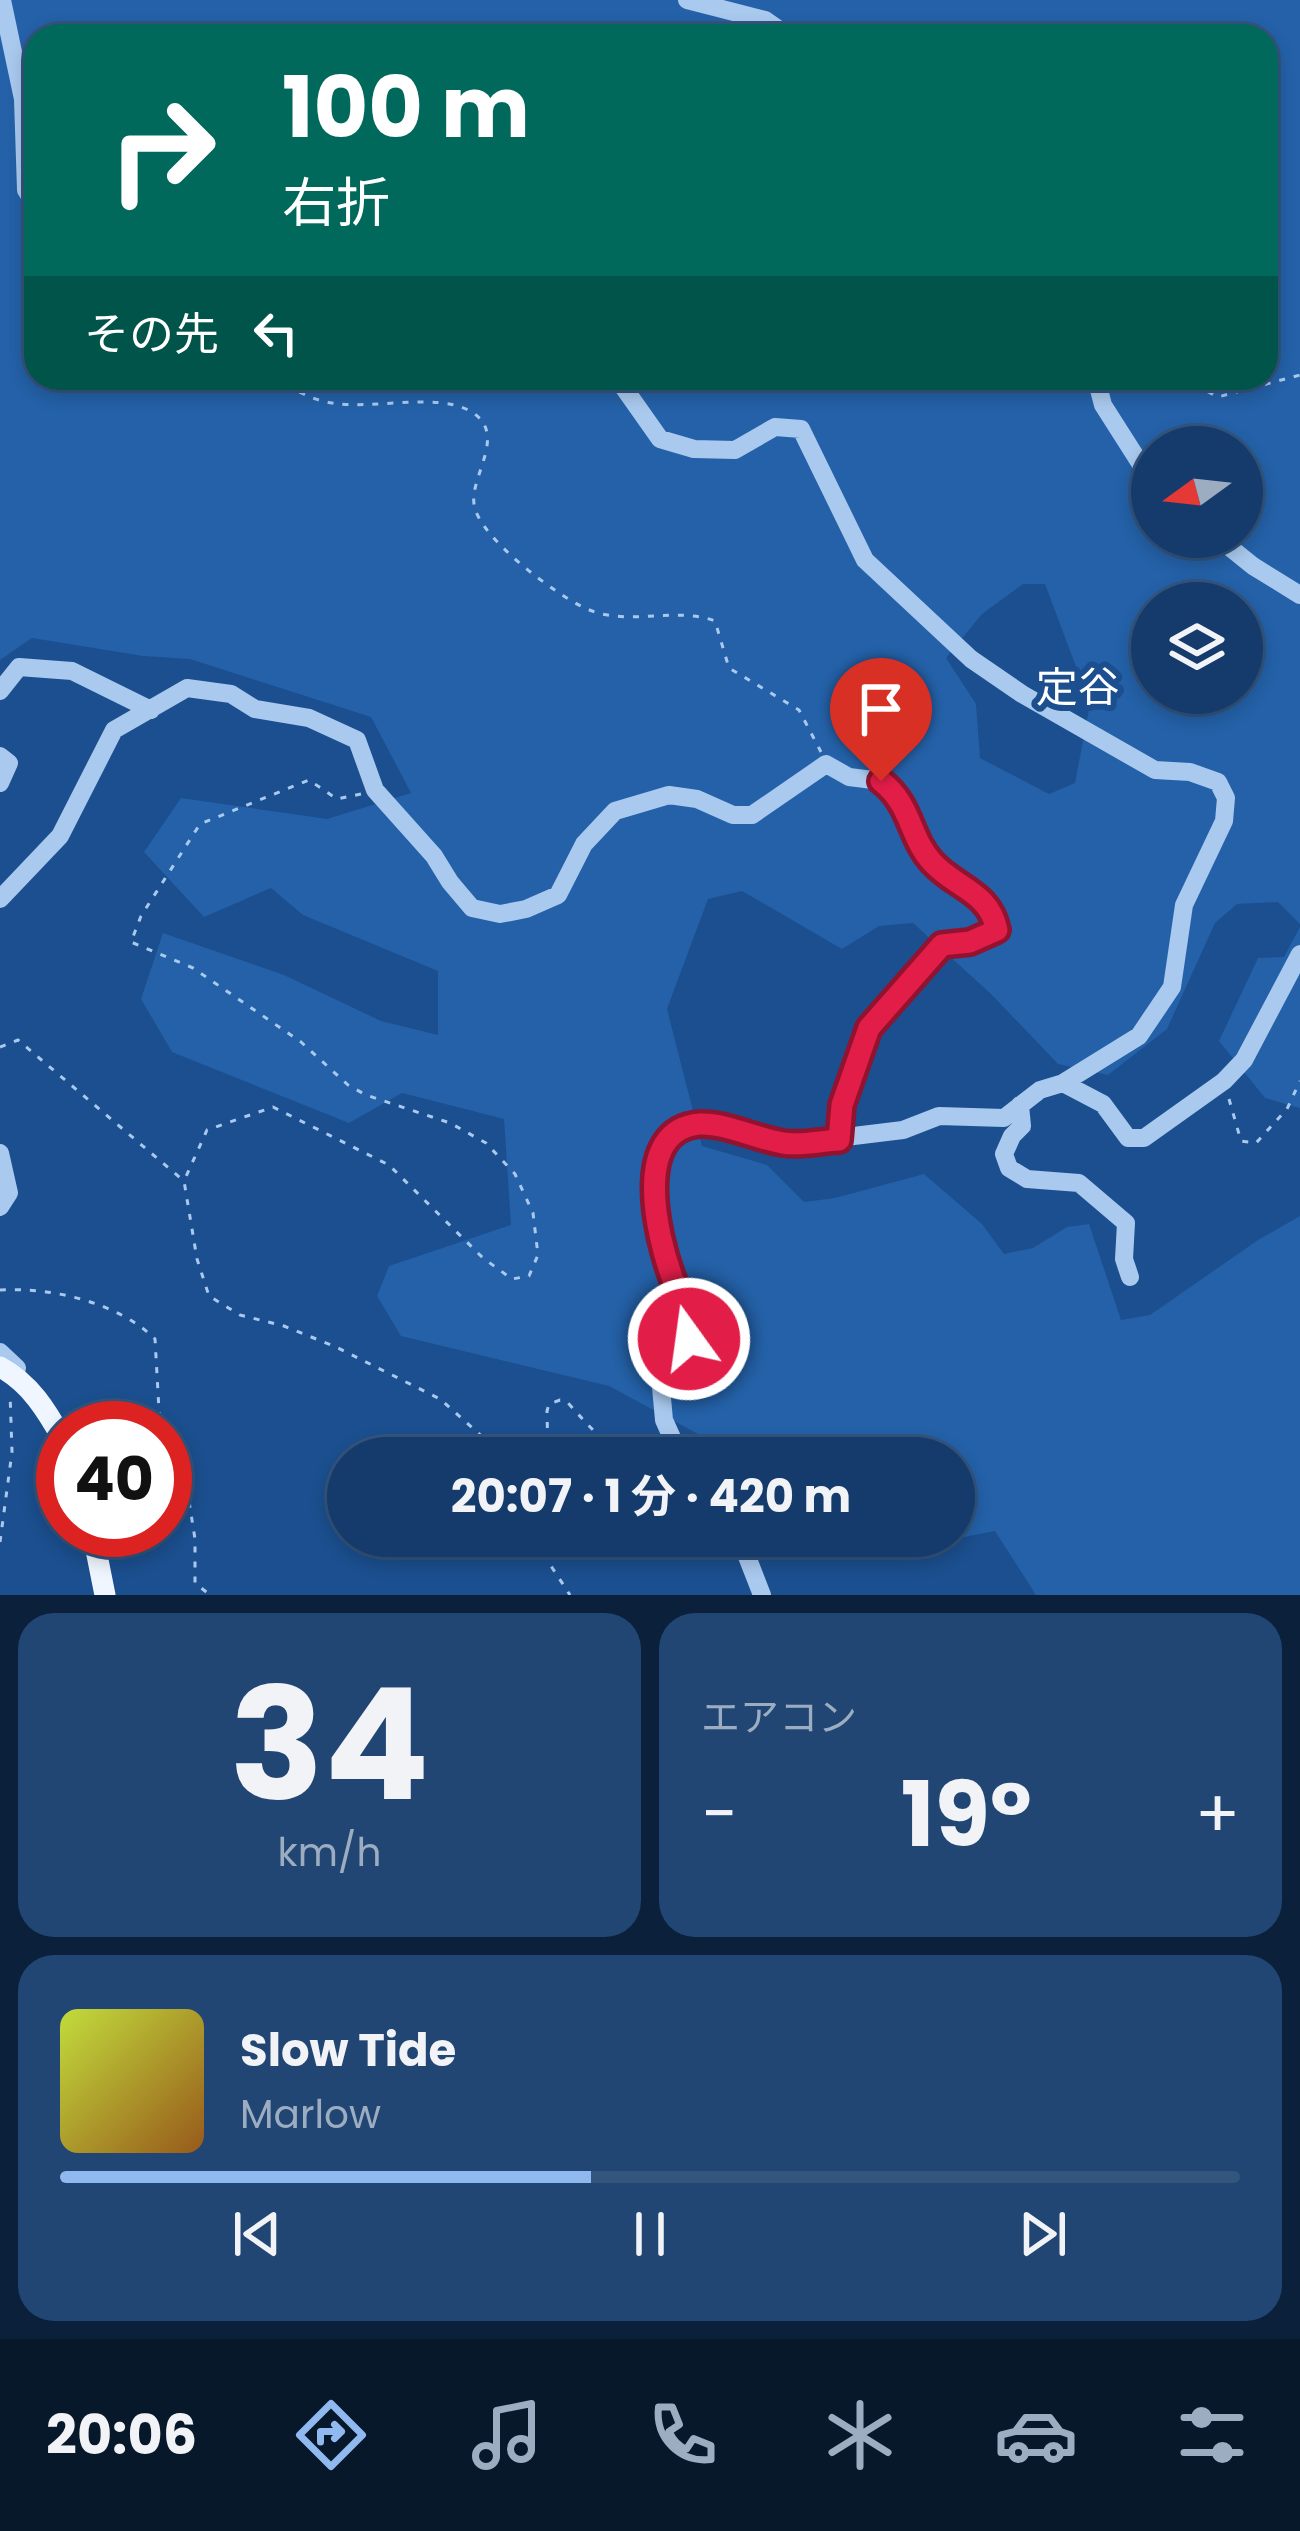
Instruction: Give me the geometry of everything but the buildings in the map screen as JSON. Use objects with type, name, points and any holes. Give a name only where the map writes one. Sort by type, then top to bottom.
[{"type":"main road","points":[[6,1371],[39,1401]]},
{"type":"main road","points":[[98,1557],[106,1595]]},
{"type":"street","points":[[2,0],[22,99],[24,177]]},
{"type":"street","points":[[687,0],[771,24]]},
{"type":"street","points":[[625,390],[659,439],[694,448],[735,450],[775,427],[801,429],[865,560],[971,659],[1022,694],[1155,770],[1190,772],[1218,782],[1226,798],[1224,821],[1184,904],[1172,987],[1139,1036],[1063,1083],[1040,1090],[1004,1118],[939,1116],[903,1130],[788,1144],[703,1124],[680,1129],[666,1141],[654,1184],[657,1225],[694,1328],[659,1376],[659,1398],[672,1437]]},
{"type":"street","points":[[1099,390],[1103,405],[1131,449]]},
{"type":"street","points":[[1243,558],[1300,595]]},
{"type":"street","points":[[0,691],[19,667],[73,671],[151,710]]},
{"type":"street","points":[[0,899],[60,836],[114,730],[188,688],[231,694],[255,709],[310,718],[357,740],[375,790],[434,856],[472,908],[500,914],[558,895],[584,844],[615,811],[669,795],[752,815],[826,764],[849,777],[881,781],[896,792],[927,857],[981,897],[997,930],[970,942],[942,945],[869,1028],[842,1105],[839,1140]]},
{"type":"street","points":[[0,756],[9,764],[0,783]]},
{"type":"street","points":[[1063,1083],[1103,1104],[1128,1138],[1144,1138],[1225,1081],[1244,1060],[1300,954]]},
{"type":"street","points":[[1020,1105],[1022,1126],[1004,1154],[1009,1168],[1027,1179],[1078,1183],[1126,1223],[1124,1259],[1130,1277]]},
{"type":"street","points":[[0,1153],[9,1193],[0,1207]]},
{"type":"street","points":[[0,1352],[17,1368],[6,1371]]},
{"type":"street","points":[[748,1557],[763,1595]]},
{"type":"path","points":[[296,390],[334,404],[432,404],[466,408],[478,416],[487,439],[485,466],[473,502],[480,522],[514,558],[588,610],[626,617],[701,616],[715,621],[729,668],[799,710],[826,764]]},
{"type":"path","points":[[1204,390],[1218,397],[1244,390]]},
{"type":"path","points":[[375,790],[337,800],[309,780],[200,824],[141,916],[131,942],[193,968],[301,1042],[348,1085],[450,1123],[486,1143],[507,1164],[526,1192],[537,1237],[530,1276],[512,1279],[484,1258],[389,1165],[272,1107],[206,1130],[184,1180],[208,1296],[240,1315],[336,1347],[440,1399],[483,1437]]},
{"type":"path","points":[[0,1046],[18,1040],[184,1180]]},
{"type":"path","points":[[1225,1081],[1240,1142],[1256,1143],[1287,1109],[1300,1082]]},
{"type":"path","points":[[0,1290],[36,1288],[86,1301],[144,1327],[155,1339],[158,1401]]},
{"type":"path","points":[[0,1542],[12,1451],[6,1371]]},
{"type":"path","points":[[548,1437],[549,1404],[560,1400],[601,1437]]},
{"type":"path","points":[[192,1520],[195,1583],[210,1595]]},
{"type":"path","points":[[545,1557],[570,1595]]},
{"type":"shaded area","points":[[0,0],[1300,0],[1300,924],[1278,902],[1237,904],[1215,923],[1167,1029],[1108,1075],[1058,1064],[913,923],[879,926],[842,949],[742,891],[708,899],[667,1009],[702,1146],[767,1165],[804,1202],[924,1174],[982,1224],[1004,1254],[1033,1248],[1067,1227],[1089,1224],[1121,1320],[1150,1315],[1300,1216],[1300,1595],[1036,1595],[995,1531],[975,1535],[975,1437],[701,1437],[609,1386],[401,1336],[377,1296],[389,1266],[511,1225],[504,1119],[402,1093],[349,1123],[172,1052],[141,999],[163,933],[284,975],[381,1021],[438,1035],[438,971],[303,915],[271,888],[204,917],[144,852],[181,798],[327,819],[411,793],[371,717],[190,659],[32,638],[0,660]],"holes":[[[1023,584],[1045,584],[1090,704],[1075,783],[1049,794],[980,758],[976,704],[946,658],[982,614]]]},
{"type":"shaded area","points":[[1300,927],[1300,1108],[1265,1098],[1219,1041],[1258,958],[1284,957]]},
{"type":"district","name":"定谷","points":[[1078,687]]},
{"type":"route","points":[[689,1339],[694,1328],[691,1313],[673,1279],[657,1225],[654,1184],[666,1141],[680,1129],[703,1124],[788,1144],[839,1140],[842,1105],[869,1028],[942,945],[970,942],[997,930],[981,897],[927,857],[896,792],[881,781]]}]
